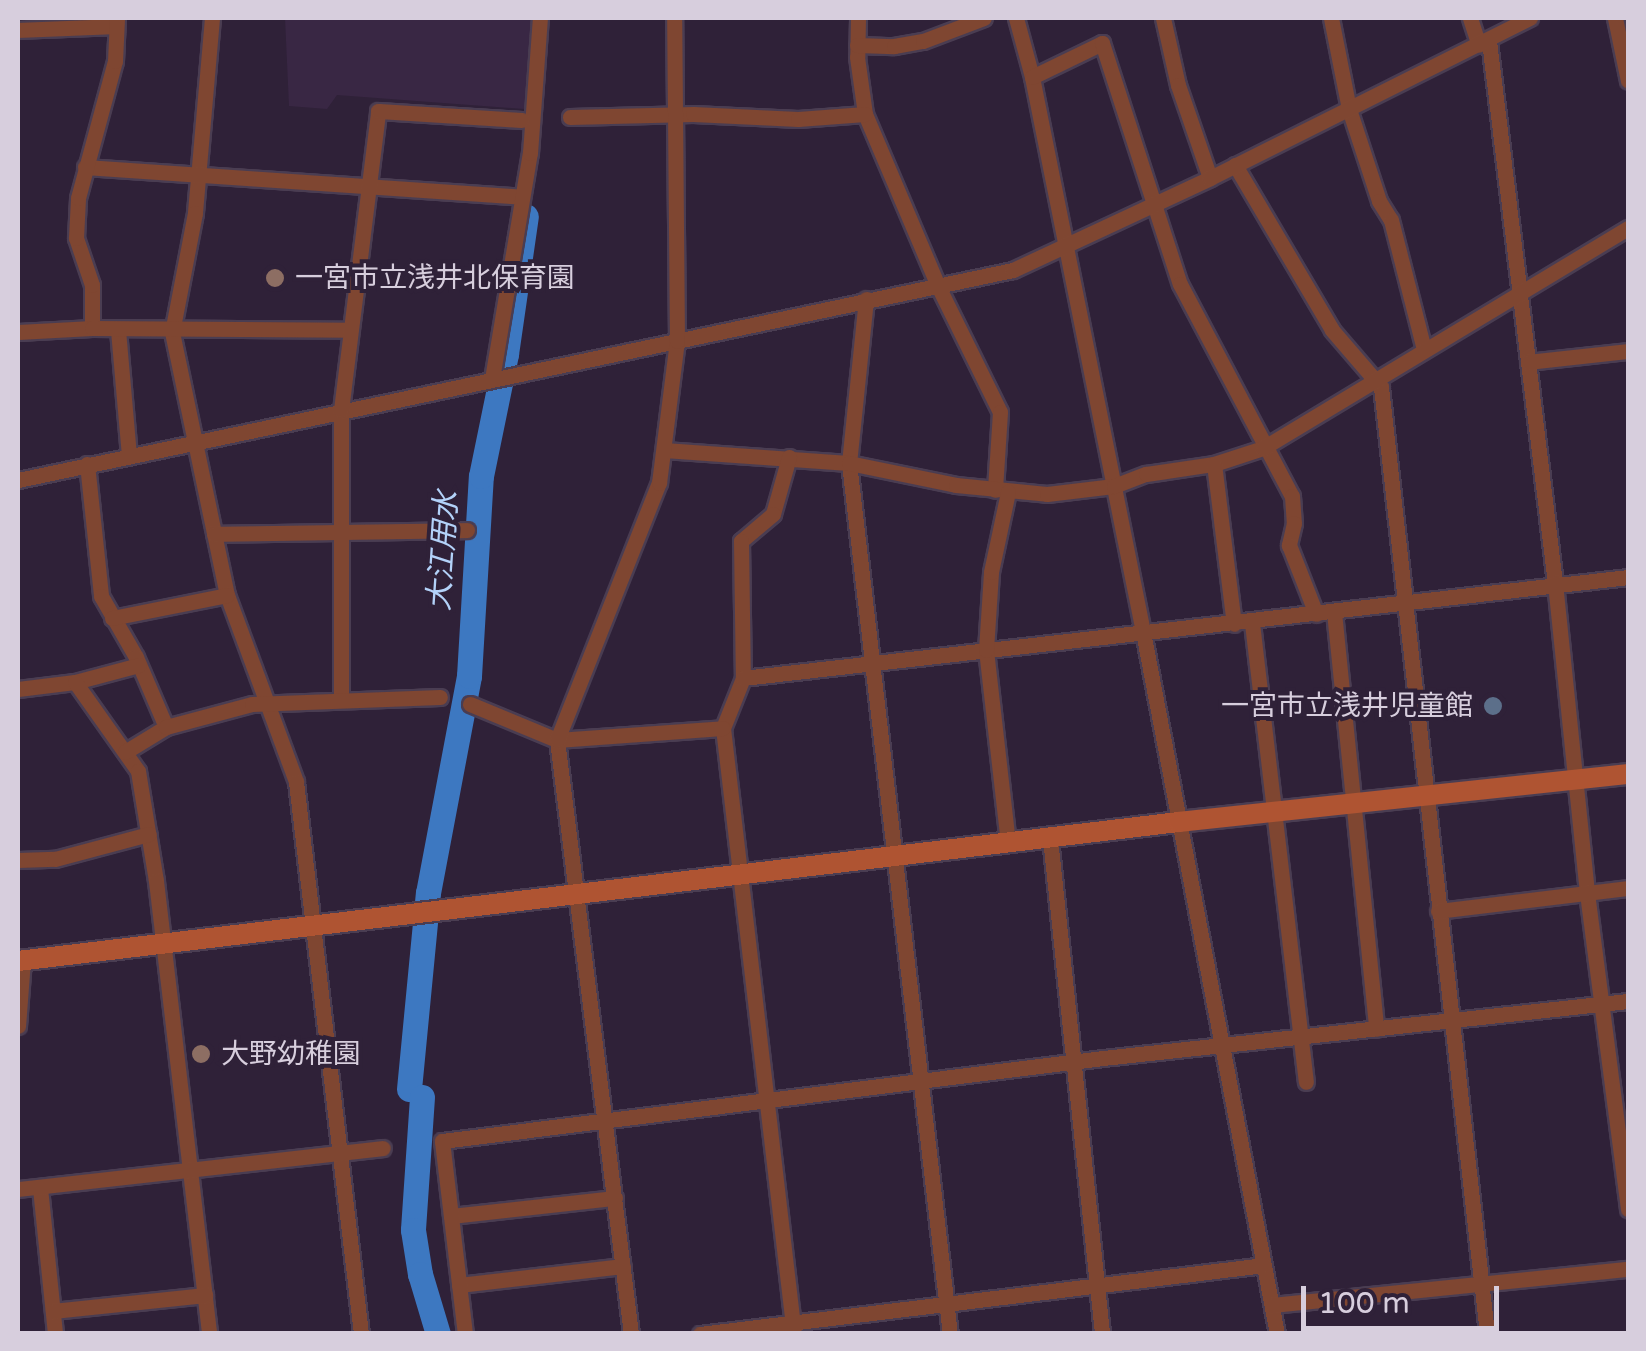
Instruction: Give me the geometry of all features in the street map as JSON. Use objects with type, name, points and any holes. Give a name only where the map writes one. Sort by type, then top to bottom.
[{"type":"street","points":[[212,18],[190,256],[172,332],[227,596],[270,703],[296,782],[310,927],[361,1334]]},
{"type":"street","points":[[498,378],[540,18]]},
{"type":"street","points":[[632,1334],[558,740],[659,483],[677,340],[674,18]]},
{"type":"street","points":[[858,18],[865,114],[938,286],[1000,412],[1002,491],[986,650],[1008,843]]},
{"type":"street","points":[[857,45],[894,46],[924,41],[984,18]]},
{"type":"street","points":[[1016,18],[1032,77],[1144,632],[1277,1334]]},
{"type":"street","points":[[1164,18],[1178,84],[1210,178]]},
{"type":"street","points":[[1331,18],[1349,110],[1374,188],[1391,220],[1424,350]]},
{"type":"street","points":[[1470,18],[1484,43],[1520,292],[1586,892],[1628,1209]]},
{"type":"street","points":[[18,480],[1013,270],[1210,178],[1530,18]]},
{"type":"street","points":[[1615,18],[1628,81]]},
{"type":"street","points":[[18,30],[116,22],[115,61],[85,166],[76,238],[92,285],[92,328]]},
{"type":"street","points":[[1032,77],[1102,43],[1180,284],[1292,496],[1290,545],[1316,614]]},
{"type":"street","points":[[341,698],[341,410],[378,111],[522,120]]},
{"type":"street","points":[[570,117],[674,114],[798,119],[865,114]]},
{"type":"street","points":[[1235,165],[1332,330],[1380,387],[1487,1334]]},
{"type":"street","points":[[85,166],[522,197]]},
{"type":"street","points":[[664,450],[849,463],[1002,491],[1047,494],[1114,486],[1146,474],[1214,464],[1264,448],[1628,228]]},
{"type":"street","points":[[866,299],[849,463],[950,1334]]},
{"type":"street","points":[[18,332],[92,328],[172,332],[350,330]]},
{"type":"street","points":[[118,330],[128,456]]},
{"type":"street","points":[[1528,362],[1628,351]]},
{"type":"street","points":[[790,457],[773,514],[741,541],[743,678],[722,728],[794,1329]]},
{"type":"street","points":[[87,464],[100,596],[140,666],[166,727]]},
{"type":"street","points":[[1214,464],[1234,624]]},
{"type":"street","points":[[214,534],[467,530]]},
{"type":"street","points":[[743,678],[1252,623],[1628,577]]},
{"type":"street","points":[[112,618],[227,596]]},
{"type":"street","points":[[1334,612],[1376,1029]]},
{"type":"street","points":[[1252,623],[1306,1082]]},
{"type":"street","points":[[18,689],[74,682],[140,666]]},
{"type":"street","points":[[74,682],[138,771],[149,834],[209,1334]]},
{"type":"street","points":[[124,752],[166,727],[211,712],[341,698],[440,698]]},
{"type":"street","points":[[470,704],[558,740],[722,728]]},
{"type":"street","points":[[18,1026],[20,960],[1179,822],[1628,774]]},
{"type":"street","points":[[18,860],[55,859],[149,834]]},
{"type":"street","points":[[1050,838],[1102,1334]]},
{"type":"street","points":[[1438,910],[1628,888]]},
{"type":"street","points":[[465,1334],[442,1141],[1628,1001]]},
{"type":"street","points":[[18,1189],[383,1148]]},
{"type":"street","points":[[40,1188],[55,1334]]},
{"type":"street","points":[[451,1216],[615,1198]]},
{"type":"street","points":[[700,1334],[794,1329],[1264,1265]]},
{"type":"street","points":[[459,1285],[623,1266]]},
{"type":"street","points":[[1272,1305],[1628,1269]]},
{"type":"street","points":[[53,1311],[205,1295]]},
{"type":"shaded area","points":[[285,18],[533,18],[524,109],[337,95],[327,109],[289,106]]},
{"type":"waterway","name":"大江用水","points":[[409,1089],[428,893],[469,676],[481,476],[506,354],[526,216]]},
{"type":"waterway","name":"大江用水","points":[[422,1097],[413,1230],[420,1274],[438,1334]]},
{"type":"place","name":"一宮市立浅井北保育園","points":[[275,278]]},
{"type":"place","name":"一宮市立浅井児童館","points":[[1493,706]]},
{"type":"place","name":"大野幼稚園","points":[[201,1054]]}]
